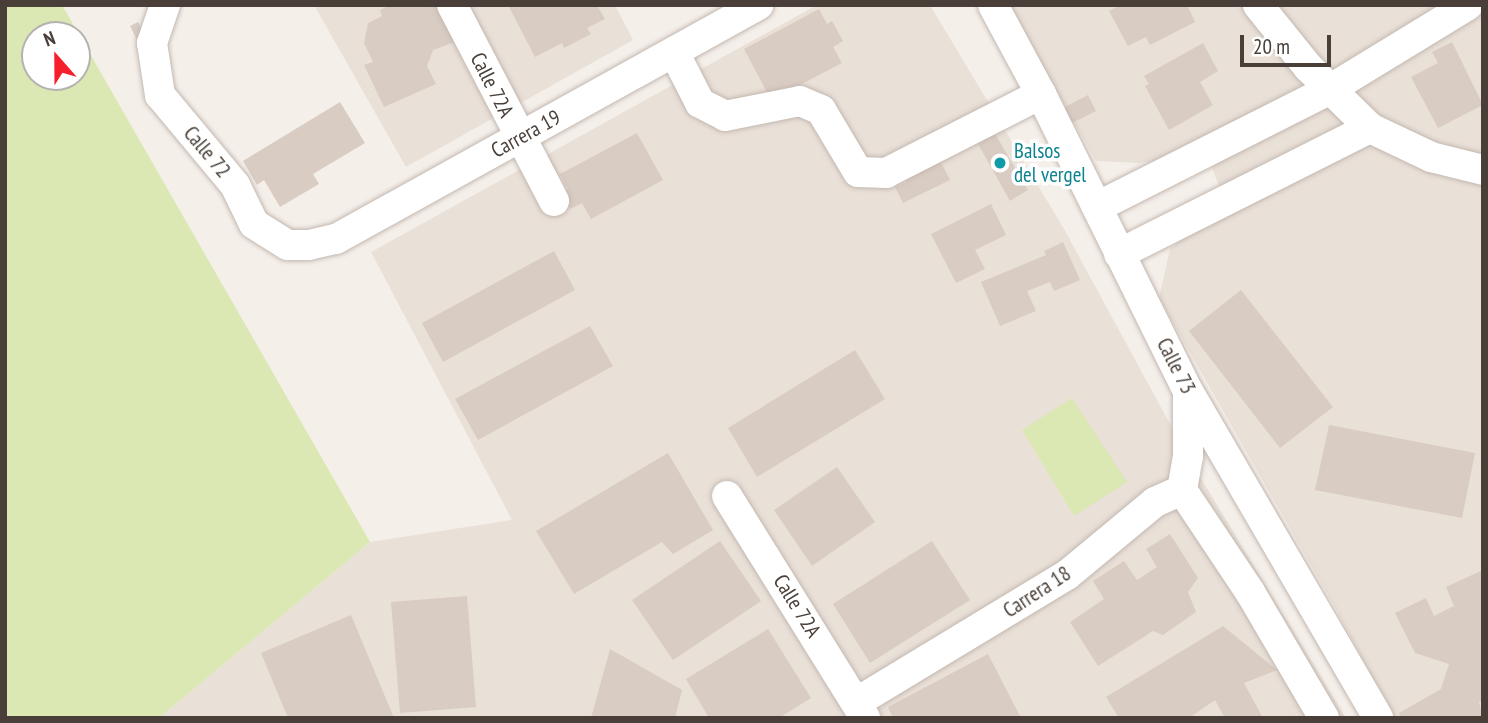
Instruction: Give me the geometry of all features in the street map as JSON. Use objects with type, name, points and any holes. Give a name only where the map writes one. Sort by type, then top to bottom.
[{"type":"street","name":"Calle 72","points":[[165,5],[152,43],[160,95],[235,185],[254,224],[288,246]]},
{"type":"street","name":"Calle 72A","points":[[452,5],[554,201]]},
{"type":"street","name":"Carrera 19","points":[[288,246],[336,239],[759,5]]},
{"type":"street","name":"Calle 73","points":[[993,5],[1041,94],[1188,391],[1378,718]]},
{"type":"street","points":[[1258,5],[1329,90],[1370,128],[1431,157],[1483,170]]},
{"type":"street","points":[[1097,207],[1329,90],[1468,5]]},
{"type":"street","points":[[674,52],[700,103],[725,116],[800,101],[821,110],[858,172],[886,173],[1041,94]]},
{"type":"street","points":[[1119,254],[1370,128]]},
{"type":"street","points":[[1188,391],[1188,457],[1182,490],[1250,592],[1324,718]]},
{"type":"street","name":"Carrera 18","points":[[861,710],[1067,575],[1156,502],[1182,490]]},
{"type":"street","name":"Calle 72A","points":[[727,496],[861,710]]},
{"type":"shaded area","points":[[314,5],[615,5],[633,40],[406,167]]},
{"type":"shaded area","points":[[817,5],[930,5],[1064,229],[1188,457],[1346,718],[159,718],[370,542],[512,520],[371,252]]},
{"type":"shaded area","points":[[1007,5],[1483,5],[1483,718],[1394,718],[1331,600],[1159,298],[1170,249],[1224,200],[1207,153],[1139,163],[1096,161]]},
{"type":"green space","points":[[5,5],[62,5],[71,21],[21,21],[21,91],[91,91],[91,56],[370,542],[159,718],[5,718]]},
{"type":"green space","points":[[1072,398],[1127,482],[1074,516],[1022,430]]},
{"type":"building","points":[[390,5],[437,5],[455,42],[433,50],[427,66],[436,84],[384,107],[364,65],[373,62],[364,43],[368,23],[382,16],[380,10]]},
{"type":"building","points":[[508,5],[597,5],[605,19],[587,28],[591,34],[564,48],[562,43],[535,57]]},
{"type":"building","points":[[1120,5],[1187,5],[1195,22],[1150,45],[1146,37],[1128,46],[1109,11]]},
{"type":"building","points":[[819,9],[827,24],[832,21],[843,41],[833,47],[842,63],[771,100],[744,49]]},
{"type":"building","points":[[138,22],[152,48],[143,52],[130,26]]},
{"type":"building","points":[[1452,42],[1483,105],[1438,128],[1411,77],[1438,63],[1432,52]]},
{"type":"building","points":[[1203,43],[1218,71],[1200,82],[1213,105],[1169,130],[1145,86],[1149,84],[1144,76]]},
{"type":"building","points":[[1088,95],[1096,111],[1070,124],[1063,108]]},
{"type":"building","points":[[340,102],[365,143],[313,174],[319,184],[280,207],[264,180],[257,185],[243,161]]},
{"type":"building","name":"Balsos del vergel","points":[[990,125],[1028,190],[1010,201],[973,135]]},
{"type":"building","points":[[637,133],[663,180],[591,219],[582,203],[570,209],[561,193],[568,189],[560,174]]},
{"type":"building","points":[[936,152],[950,180],[903,203],[895,187],[907,182],[901,169]]},
{"type":"building","points":[[991,204],[1006,235],[975,250],[985,269],[956,283],[931,234]]},
{"type":"building","points":[[1063,242],[1080,280],[1054,291],[1050,282],[1027,291],[1036,311],[1000,326],[981,282],[1046,255],[1044,251]]},
{"type":"building","points":[[554,251],[575,290],[443,362],[422,323]]},
{"type":"building","points":[[1241,290],[1333,407],[1280,448],[1189,331]]},
{"type":"building","points":[[590,326],[613,366],[478,440],[455,399]]},
{"type":"building","points":[[855,350],[885,399],[757,477],[728,428]]},
{"type":"building","points":[[1329,425],[1475,453],[1462,518],[1315,490]]},
{"type":"building","points":[[668,453],[713,530],[673,554],[662,542],[574,594],[536,531]]},
{"type":"building","points":[[837,467],[875,522],[812,566],[774,510]]},
{"type":"building","points":[[1170,534],[1198,578],[1188,592],[1196,612],[1163,635],[1153,631],[1098,666],[1070,622],[1104,599],[1093,581],[1124,561],[1137,580],[1157,567],[1146,549]]},
{"type":"building","points":[[720,541],[761,601],[673,660],[632,600]]},
{"type":"building","points":[[932,541],[970,600],[870,663],[833,604]]},
{"type":"building","points":[[1483,570],[1483,700],[1479,702],[1483,718],[1401,718],[1399,713],[1441,689],[1449,664],[1415,653],[1395,613],[1426,598],[1434,616],[1454,606],[1446,587]]},
{"type":"building","points":[[467,596],[476,707],[400,713],[391,602]]},
{"type":"building","points":[[351,615],[394,718],[288,718],[261,653]]},
{"type":"building","points":[[1223,626],[1277,670],[1244,683],[1263,718],[1225,718],[1215,700],[1189,718],[1119,718],[1106,697]]},
{"type":"building","points":[[768,629],[811,698],[779,718],[709,718],[686,679]]},
{"type":"building","points":[[610,649],[682,690],[675,718],[591,718]]},
{"type":"building","points":[[988,654],[1021,718],[893,718],[888,707]]},
{"type":"place","name":"Balsos del vergel","points":[[1000,163]]}]
